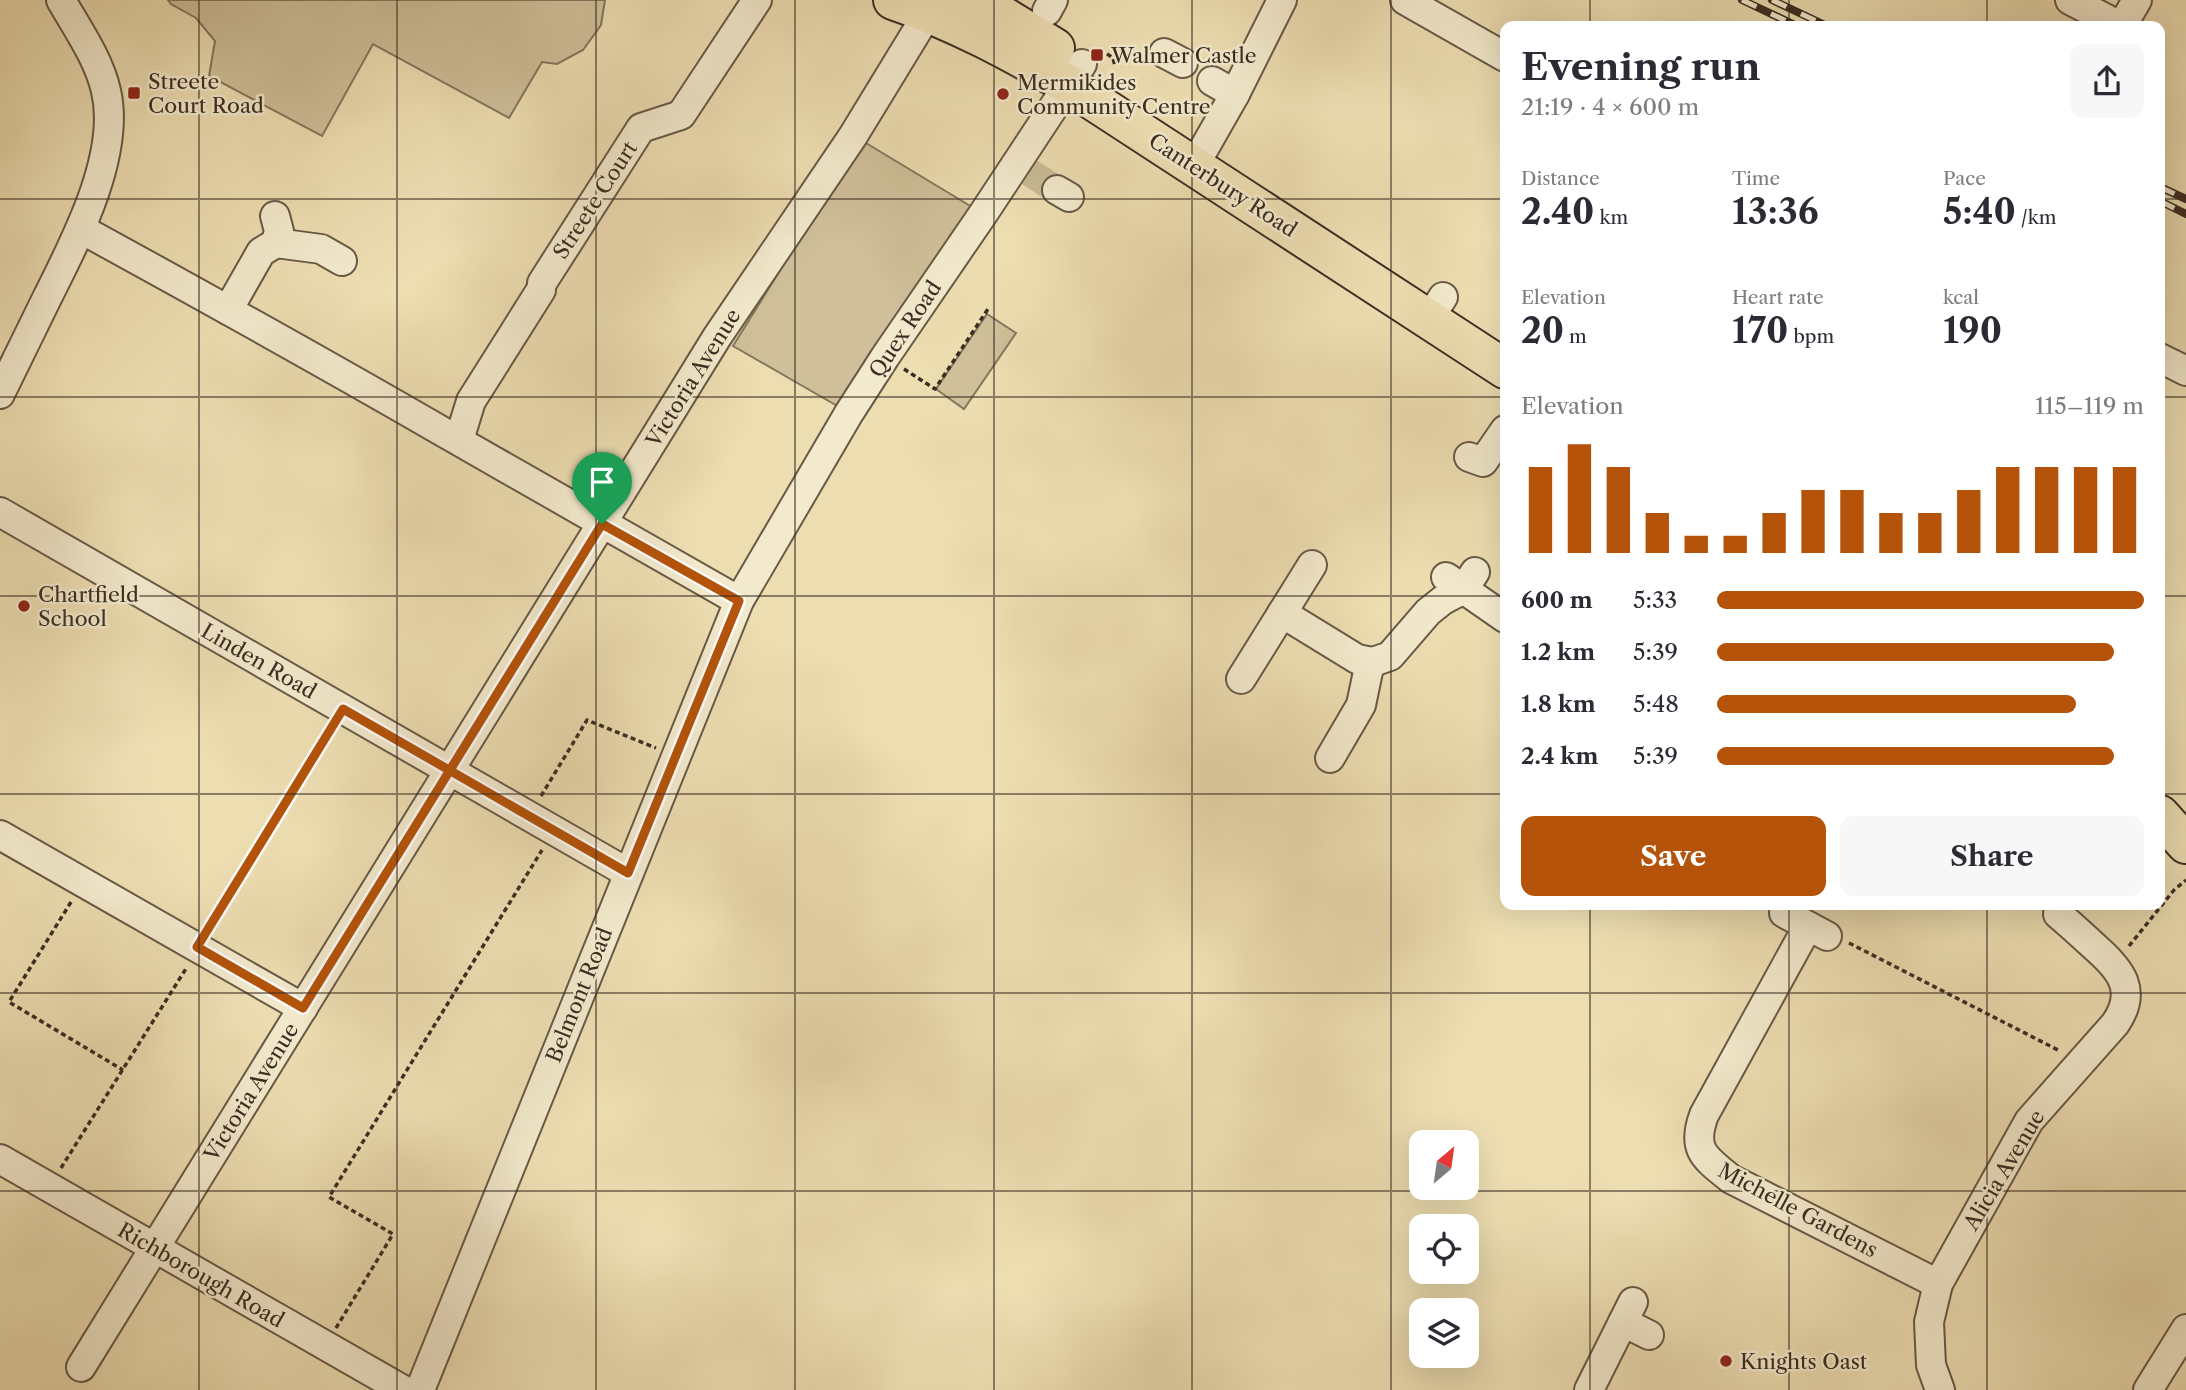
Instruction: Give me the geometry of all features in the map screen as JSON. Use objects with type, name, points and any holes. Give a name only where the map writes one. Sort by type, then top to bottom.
[{"type":"highway","name":"Canterbury Road","points":[[893,0],[933,6],[1012,51],[1075,74]]},
{"type":"highway","name":"Canterbury Road","points":[[968,0],[1003,16],[1075,74],[1436,308],[1500,365]]},
{"type":"highway","name":"Canterbury Road","points":[[1436,308],[1500,335]]},
{"type":"highway","points":[[2165,821],[2186,844]]},
{"type":"street","points":[[0,394],[81,229],[102,165],[110,125],[102,78],[92,54],[61,0]]},
{"type":"street","name":"Streete Court","points":[[459,440],[471,401],[641,128],[681,116],[757,0]]},
{"type":"street","points":[[1200,155],[1223,88],[1282,0]]},
{"type":"street","points":[[1405,0],[1500,54]]},
{"type":"street","points":[[2070,0],[2111,21]]},
{"type":"street","points":[[2124,21],[2137,0]]},
{"type":"street","name":"Victoria Avenue","points":[[81,1367],[717,337],[853,136],[933,6]]},
{"type":"street","name":"Quex Road","points":[[739,601],[849,413],[885,357],[1023,168],[1075,74]]},
{"type":"street","points":[[81,229],[459,440],[739,601]]},
{"type":"street","points":[[228,310],[276,230],[342,261]]},
{"type":"street","points":[[2165,360],[2186,371]]},
{"type":"street","points":[[1469,457],[1483,462],[1500,437]]},
{"type":"street","name":"Linden Road","points":[[0,512],[628,873]]},
{"type":"street","points":[[1241,680],[1312,565]]},
{"type":"street","points":[[1282,613],[1357,659],[1370,662],[1382,661],[1390,656],[1428,612],[1462,579],[1500,613]]},
{"type":"street","name":"Belmont Road","points":[[420,1390],[739,601]]},
{"type":"street","points":[[1330,758],[1361,705],[1370,662]]},
{"type":"street","points":[[0,835],[303,1008]]},
{"type":"street","points":[[2055,917],[2114,964]]},
{"type":"street","name":"Michelle Gardens","points":[[1806,925],[1704,1115],[1698,1131],[1699,1145],[1711,1163],[1731,1179],[1938,1284]]},
{"type":"street","name":"Alicia Avenue","points":[[1940,1390],[1931,1365],[1929,1322],[1938,1284],[2029,1121],[2115,1024],[2124,1005],[2125,984],[2114,964]]},
{"type":"street","name":"Richborough Road","points":[[0,1159],[403,1390]]},
{"type":"street","points":[[1589,1390],[1628,1312],[1649,1335]]},
{"type":"street","points":[[2148,1390],[2186,1329]]},
{"type":"path","points":[[885,357],[936,388],[988,309]]},
{"type":"path","points":[[49,1187],[343,709]]},
{"type":"path","points":[[528,816],[587,720],[676,756]]},
{"type":"path","points":[[325,1346],[393,1234],[329,1197],[554,831]]},
{"type":"path","points":[[2165,901],[2186,880]]},
{"type":"path","points":[[83,882],[9,1002],[123,1070]]},
{"type":"path","points":[[2114,964],[2158,910]]},
{"type":"path","points":[[1806,925],[1836,937],[2081,1061]]},
{"type":"shaded area","points":[[168,0],[605,0],[601,25],[583,50],[557,64],[542,62],[509,118],[373,44],[322,136],[209,76],[215,41],[196,18]]},
{"type":"shaded area","points":[[861,140],[972,207],[846,411],[733,346]]},
{"type":"shaded area","points":[[987,314],[1016,333],[964,409],[936,389]]},
{"type":"tunnel","points":[[1029,172],[1057,190]]},
{"type":"railway","points":[[1742,0],[1786,21]]},
{"type":"railway","points":[[1772,0],[1816,21]]},
{"type":"railway","points":[[2165,189],[2186,199]]},
{"type":"railway","points":[[2165,204],[2186,214]]},
{"type":"place","name":"Walmer Castle","points":[[1097,55]]},
{"type":"place","name":"Streete Court Road","points":[[134,93]]},
{"type":"place","name":"Mermikides Community Centre","points":[[1003,94]]},
{"type":"place","name":"Chartfield School","points":[[24,606]]},
{"type":"place","name":"Knights Oast","points":[[1726,1361]]},
{"type":"route","points":[[602,524],[450,770],[303,1008],[197,947],[343,709],[450,770],[628,873],[739,601],[602,524]]}]
